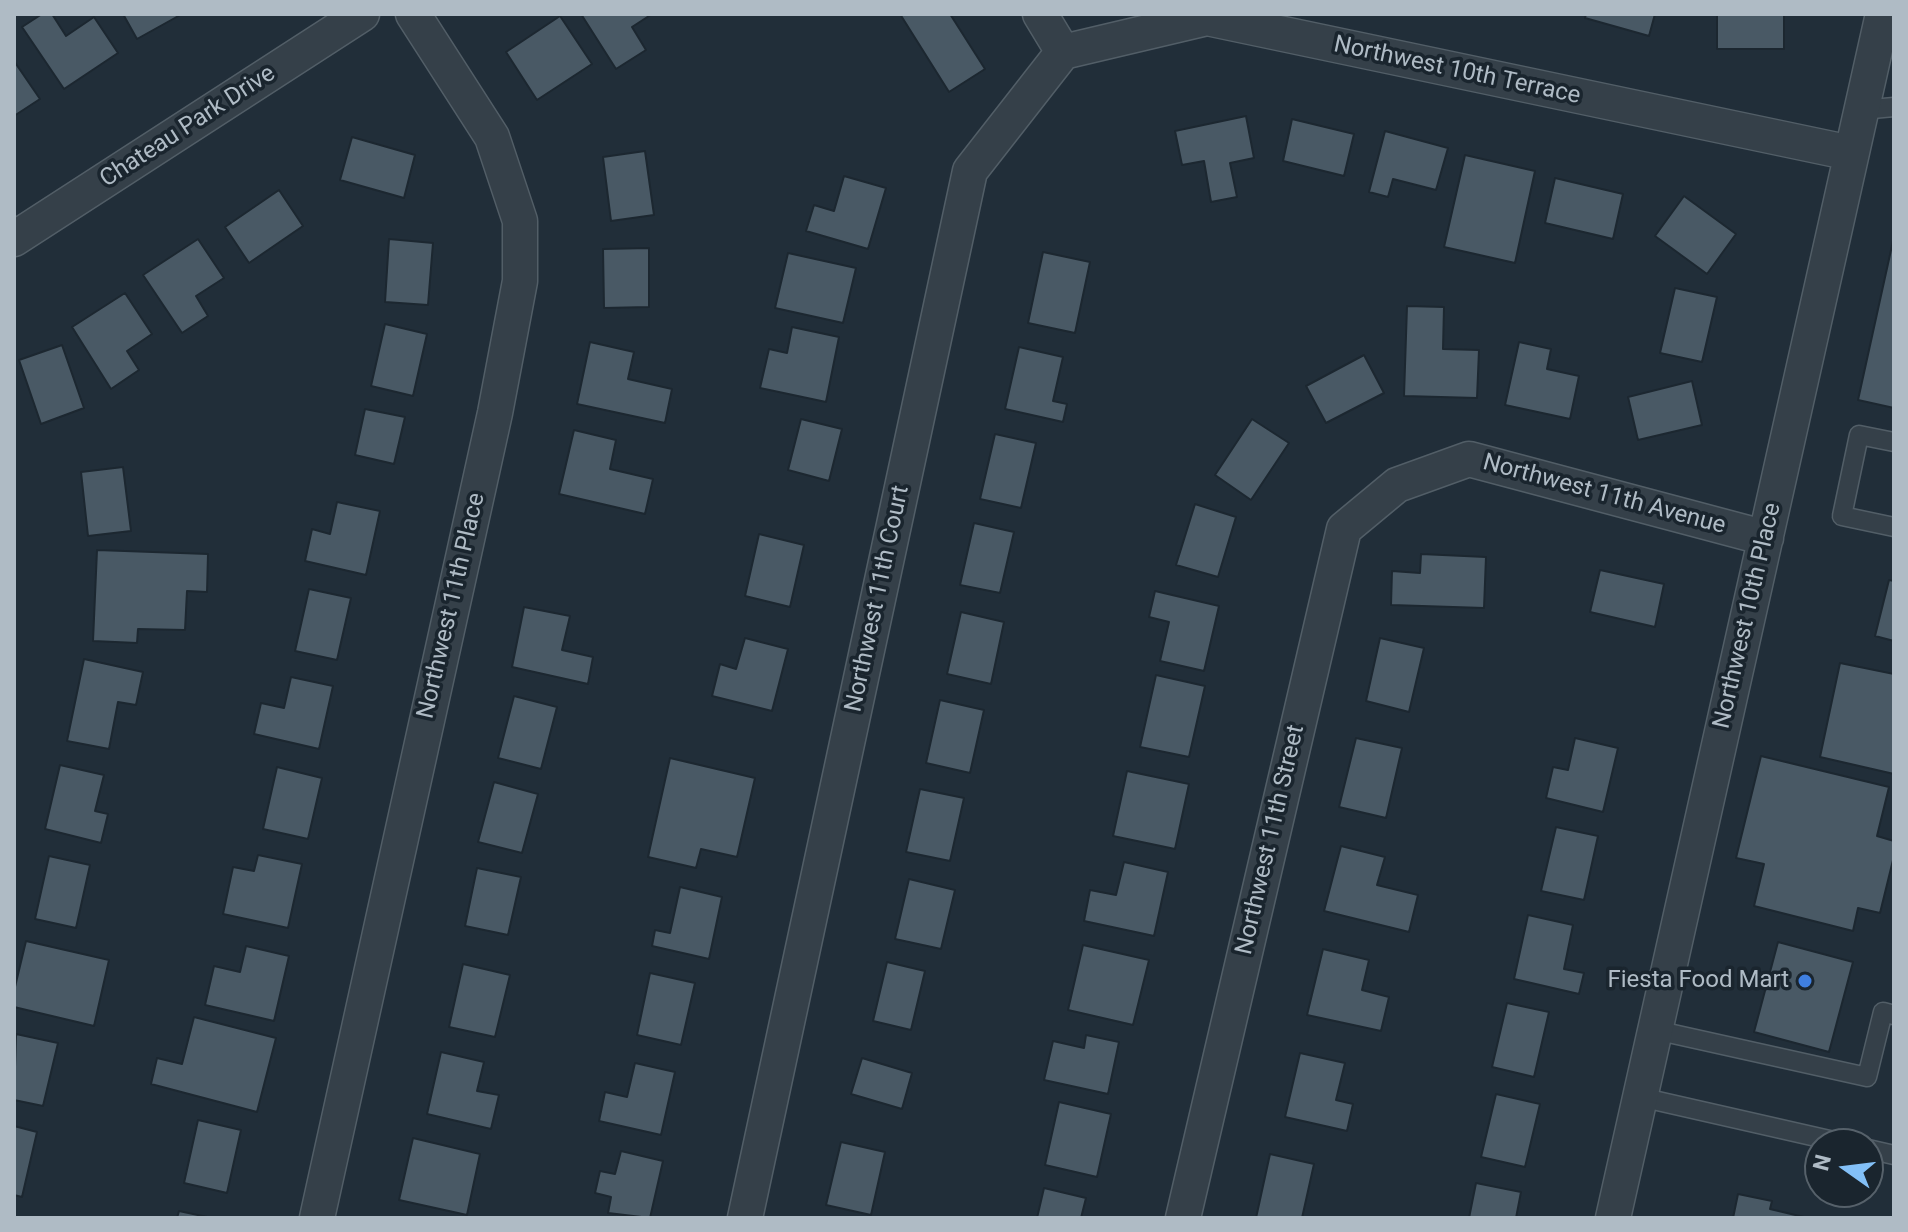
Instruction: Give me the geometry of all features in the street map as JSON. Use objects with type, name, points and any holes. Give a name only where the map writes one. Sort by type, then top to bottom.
[{"type":"street","name":"Chateau Park Drive","points":[[14,239],[362,14]]},
{"type":"street","name":"Northwest 11th Place","points":[[317,1218],[495,413],[520,281],[520,221],[492,137],[413,14]]},
{"type":"street","points":[[1040,14],[1063,52]]},
{"type":"street","name":"Northwest 10th Place","points":[[1613,1218],[1851,153],[1878,108],[1883,14]]},
{"type":"street","name":"Northwest 10th Terrace","points":[[1063,52],[1207,18],[1851,153]]},
{"type":"street","name":"Northwest 11th Court","points":[[745,1218],[970,171],[1063,52]]},
{"type":"street","name":"Northwest 11th Avenue","points":[[1397,485],[1469,459],[1766,538]]},
{"type":"street","name":"Northwest 11th Street","points":[[1183,1218],[1344,529],[1397,485]]},
{"type":"lane","points":[[1894,442],[1859,435],[1842,516],[1894,527]]},
{"type":"lane","points":[[1655,1030],[1867,1077],[1883,1012],[1894,1015]]},
{"type":"lane","points":[[1640,1097],[1804,1134]]},
{"type":"building","points":[[42,14],[52,14],[66,36],[94,17],[118,53],[64,89],[22,27]]},
{"type":"building","points":[[123,14],[182,14],[137,39]]},
{"type":"building","points":[[581,14],[652,14],[632,27],[646,50],[616,69]]},
{"type":"building","points":[[900,14],[950,14],[985,69],[949,92]]},
{"type":"building","points":[[1586,14],[1655,14],[1649,36],[1585,18]]},
{"type":"building","points":[[1717,14],[1784,14],[1784,49],[1717,49]]},
{"type":"building","points":[[560,16],[592,64],[537,100],[506,52]]},
{"type":"building","points":[[14,61],[40,99],[14,116]]},
{"type":"building","points":[[1246,116],[1254,158],[1230,163],[1237,197],[1211,202],[1204,161],[1182,165],[1175,131]]},
{"type":"building","points":[[1292,119],[1354,134],[1344,176],[1283,161]]},
{"type":"building","points":[[1385,131],[1448,148],[1436,190],[1393,179],[1388,197],[1369,192]]},
{"type":"building","points":[[352,137],[415,155],[404,198],[340,180]]},
{"type":"building","points":[[645,151],[654,215],[611,221],[603,157]]},
{"type":"building","points":[[1465,155],[1535,171],[1515,263],[1444,247]]},
{"type":"building","points":[[844,176],[886,188],[868,249],[806,231],[814,205],[834,211]]},
{"type":"building","points":[[1555,178],[1623,194],[1613,239],[1545,223]]},
{"type":"building","points":[[279,190],[303,226],[249,263],[225,227]]},
{"type":"building","points":[[1684,196],[1736,234],[1707,274],[1655,236]]},
{"type":"building","points":[[198,239],[224,278],[196,296],[208,316],[182,333],[143,275]]},
{"type":"building","points":[[389,239],[433,243],[428,305],[385,302]]},
{"type":"building","points":[[1894,241],[1894,408],[1858,400]]},
{"type":"building","points":[[649,248],[649,307],[604,308],[603,249]]},
{"type":"building","points":[[1043,252],[1090,262],[1075,333],[1028,323]]},
{"type":"building","points":[[788,253],[856,268],[843,323],[775,308]]},
{"type":"building","points":[[1675,288],[1717,297],[1702,362],[1660,353]]},
{"type":"building","points":[[125,293],[152,334],[127,351],[139,370],[111,389],[72,327]]},
{"type":"building","points":[[1407,306],[1444,307],[1443,349],[1479,350],[1477,398],[1404,396]]},
{"type":"building","points":[[385,324],[427,334],[413,396],[371,386]]},
{"type":"building","points":[[792,327],[839,337],[826,402],[760,388],[769,349],[787,353]]},
{"type":"building","points":[[590,342],[634,352],[628,379],[672,389],[665,423],[577,404]]},
{"type":"building","points":[[1519,342],[1551,349],[1547,369],[1579,376],[1570,419],[1505,405]]},
{"type":"building","points":[[62,345],[84,408],[41,424],[19,360]]},
{"type":"building","points":[[1019,347],[1063,357],[1053,401],[1067,404],[1063,422],[1005,409]]},
{"type":"building","points":[[1364,355],[1384,393],[1326,423],[1306,386]]},
{"type":"building","points":[[1692,381],[1702,425],[1638,440],[1628,397]]},
{"type":"building","points":[[365,409],[405,417],[394,464],[355,455]]},
{"type":"building","points":[[801,419],[842,429],[829,481],[788,470]]},
{"type":"building","points":[[1252,419],[1289,443],[1251,500],[1215,475]]},
{"type":"building","points":[[574,430],[616,440],[610,469],[653,479],[645,514],[559,494]]},
{"type":"building","points":[[995,434],[1036,443],[1021,508],[980,499]]},
{"type":"building","points":[[123,467],[131,531],[88,536],[81,472]]},
{"type":"building","points":[[337,502],[380,511],[366,575],[305,561],[312,529],[330,534]]},
{"type":"building","points":[[1195,504],[1236,517],[1218,577],[1176,565]]},
{"type":"building","points":[[974,523],[1014,532],[1000,593],[960,585]]},
{"type":"building","points":[[759,534],[804,545],[790,607],[745,596]]},
{"type":"building","points":[[97,550],[208,554],[207,592],[187,591],[185,630],[138,629],[137,643],[93,641]]},
{"type":"building","points":[[1421,554],[1486,557],[1484,608],[1391,605],[1392,571],[1420,573]]},
{"type":"building","points":[[1600,570],[1664,584],[1655,627],[1590,612]]},
{"type":"building","points":[[1889,580],[1894,581],[1894,641],[1875,636]]},
{"type":"building","points":[[309,589],[351,598],[337,660],[295,651]]},
{"type":"building","points":[[1155,591],[1219,606],[1204,671],[1160,661],[1169,622],[1149,617]]},
{"type":"building","points":[[524,607],[570,616],[562,650],[593,657],[588,684],[512,667]]},
{"type":"building","points":[[961,612],[1004,622],[991,684],[947,674]]},
{"type":"building","points":[[745,638],[788,649],[772,711],[712,696],[720,664],[736,669]]},
{"type":"building","points":[[1380,638],[1424,648],[1409,712],[1366,701]]},
{"type":"building","points":[[84,659],[143,672],[136,705],[118,702],[109,749],[67,741]]},
{"type":"building","points":[[1840,663],[1894,674],[1894,774],[1820,757]]},
{"type":"building","points":[[1156,675],[1205,686],[1189,757],[1140,747]]},
{"type":"building","points":[[291,677],[333,686],[319,749],[254,734],[261,703],[284,708]]},
{"type":"building","points":[[514,696],[557,707],[541,769],[498,758]]},
{"type":"building","points":[[940,700],[984,710],[970,773],[926,763]]},
{"type":"building","points":[[1356,738],[1402,748],[1386,818],[1339,807]]},
{"type":"building","points":[[1575,738],[1618,748],[1603,812],[1546,798],[1553,767],[1568,770]]},
{"type":"building","points":[[1761,756],[1889,787],[1877,836],[1894,841],[1894,856],[1880,913],[1858,908],[1853,931],[1754,906],[1764,864],[1736,858]]},
{"type":"building","points":[[670,758],[755,778],[737,857],[701,849],[696,868],[648,857]]},
{"type":"building","points":[[60,765],[104,775],[95,811],[108,814],[101,843],[45,829]]},
{"type":"building","points":[[277,767],[322,778],[308,839],[263,829]]},
{"type":"building","points":[[1127,771],[1189,784],[1175,849],[1113,836]]},
{"type":"building","points":[[494,782],[538,794],[522,853],[478,842]]},
{"type":"building","points":[[920,789],[964,798],[950,861],[906,852]]},
{"type":"building","points":[[1556,827],[1598,836],[1584,900],[1541,891]]},
{"type":"building","points":[[1341,846],[1385,857],[1377,885],[1418,895],[1409,932],[1324,911]]},
{"type":"building","points":[[258,855],[302,864],[288,928],[223,914],[233,867],[254,871]]},
{"type":"building","points":[[49,856],[90,865],[76,928],[35,919]]},
{"type":"building","points":[[1124,862],[1168,872],[1154,936],[1084,921],[1090,890],[1116,895]]},
{"type":"building","points":[[477,868],[521,877],[508,935],[465,926]]},
{"type":"building","points":[[909,879],[955,890],[941,949],[895,939]]},
{"type":"building","points":[[680,887],[722,897],[709,959],[652,946],[655,930],[670,933]]},
{"type":"building","points":[[1528,915],[1573,925],[1564,969],[1584,973],[1579,994],[1514,979]]},
{"type":"building","points":[[26,941],[109,960],[94,1026],[14,1007],[14,991]]},
{"type":"building","points":[[1778,942],[1853,962],[1829,1052],[1754,1032]]},
{"type":"building","points":[[1083,945],[1149,960],[1133,1025],[1068,1010]]},
{"type":"building","points":[[246,946],[289,956],[274,1021],[205,1005],[214,966],[240,972]]},
{"type":"building","points":[[1323,949],[1369,960],[1362,990],[1389,997],[1381,1031],[1307,1015]]},
{"type":"building","points":[[887,962],[925,971],[911,1030],[873,1021]]},
{"type":"building","points":[[463,964],[510,975],[495,1037],[449,1027]]},
{"type":"building","points":[[650,973],[695,983],[681,1045],[637,1035]]},
{"type":"building","points":[[1507,1003],[1549,1012],[1534,1077],[1492,1067]]},
{"type":"building","points":[[194,1017],[276,1038],[257,1112],[151,1084],[157,1058],[182,1064]]},
{"type":"building","points":[[16,1034],[58,1043],[43,1106],[14,1100]]},
{"type":"building","points":[[1086,1035],[1119,1042],[1108,1094],[1044,1080],[1053,1041],[1084,1048]]},
{"type":"building","points":[[441,1052],[484,1062],[477,1091],[499,1095],[491,1129],[427,1114]]},
{"type":"building","points":[[1300,1053],[1345,1063],[1336,1100],[1353,1104],[1347,1131],[1285,1117]]},
{"type":"building","points":[[862,1058],[912,1073],[902,1109],[851,1094]]},
{"type":"building","points":[[635,1063],[675,1072],[661,1135],[599,1121],[605,1092],[627,1097]]},
{"type":"building","points":[[1496,1094],[1540,1104],[1525,1167],[1481,1157]]},
{"type":"building","points":[[1059,1102],[1111,1114],[1097,1177],[1045,1165]]},
{"type":"building","points":[[198,1120],[241,1130],[227,1193],[184,1183]]},
{"type":"building","points":[[14,1126],[37,1132],[22,1197],[14,1195]]},
{"type":"building","points":[[413,1138],[480,1154],[467,1215],[399,1200]]},
{"type":"building","points":[[841,1142],[885,1152],[871,1215],[826,1205]]},
{"type":"building","points":[[621,1151],[663,1161],[650,1218],[608,1213],[611,1197],[595,1193],[600,1171],[615,1174]]},
{"type":"building","points":[[1270,1154],[1314,1164],[1302,1218],[1256,1218]]},
{"type":"building","points":[[1476,1183],[1521,1192],[1516,1218],[1469,1218]]},
{"type":"building","points":[[1044,1188],[1086,1198],[1081,1218],[1037,1218]]},
{"type":"building","points":[[1738,1194],[1772,1201],[1770,1209],[1808,1218],[1733,1218]]},
{"type":"building","points":[[179,1211],[212,1218],[177,1218]]},
{"type":"place","name":"Fiesta Food Mart","points":[[1805,981]]}]
